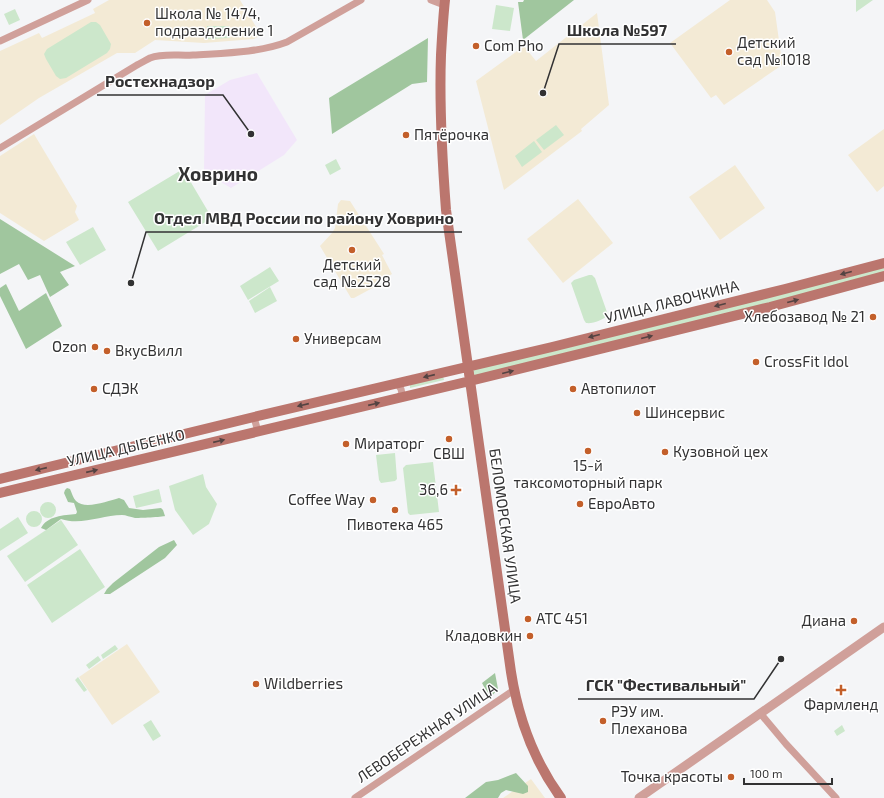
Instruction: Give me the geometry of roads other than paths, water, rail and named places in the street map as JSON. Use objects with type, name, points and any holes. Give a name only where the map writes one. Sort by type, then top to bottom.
[{"type":"main road","name":"БЕЛОМОРСКАЯ УЛИЦА","points":[[445,3],[440,89],[441,147],[446,210],[467,367],[514,690],[528,738],[546,775],[561,798]]},
{"type":"main road","name":"УЛИЦА ЛАВОЧКИНА","points":[[467,367],[736,302],[884,263]]},
{"type":"main road","name":"УЛИЦА ЛАВОЧКИНА","points":[[470,381],[770,307],[880,277]]},
{"type":"main road","name":"УЛИЦА ДЫБЕНКО","points":[[0,479],[467,367]]},
{"type":"main road","name":"УЛИЦА ДЫБЕНКО","points":[[0,493],[470,381]]},
{"type":"street","points":[[0,41],[88,0]]},
{"type":"street","points":[[0,148],[151,58],[162,56],[204,55],[254,50],[276,46],[287,42],[361,0]]},
{"type":"street","points":[[431,0],[445,3]]},
{"type":"street","points":[[873,266],[877,267],[880,271],[880,277]]},
{"type":"street","points":[[393,384],[398,385],[402,394],[396,399]]},
{"type":"street","points":[[254,417],[258,432]]},
{"type":"street","points":[[639,798],[760,712],[884,627]]},
{"type":"street","name":"ЛЕВОБЕРЕЖНАЯ УЛИЦА","points":[[355,798],[514,690]]},
{"type":"street","points":[[760,712],[786,744],[836,798]]},
{"type":"place","name":"Школа № 1474, подразделение 1","points":[[147,23]]},
{"type":"place","name":"Com Pho","points":[[476,46]]},
{"type":"place","name":"Детский сад №1018","points":[[729,52]]},
{"type":"place","name":"Школа №597","points":[[543,93]]},
{"type":"place","name":"Ростехнадзор","points":[[251,134]]},
{"type":"place","name":"Пятёрочка","points":[[406,135]]},
{"type":"place","name":"Детский сад №2528","points":[[352,250]]},
{"type":"place","name":"Отдел МВД России по району Ховрино","points":[[131,283]]},
{"type":"place","name":"Хлебозавод № 21","points":[[873,317]]},
{"type":"place","name":"Универсам","points":[[296,339]]},
{"type":"place","name":"Ozon","points":[[95,347]]},
{"type":"place","name":"ВкусВилл","points":[[107,351]]},
{"type":"place","name":"CrossFit Idol","points":[[756,362]]},
{"type":"place","name":"СДЭК","points":[[94,389]]},
{"type":"place","name":"Автопилот","points":[[573,389]]},
{"type":"place","name":"Шинсервис","points":[[637,413]]},
{"type":"place","name":"СВШ","points":[[449,439]]},
{"type":"place","name":"Мираторг","points":[[346,444]]},
{"type":"place","name":"15-й таксомоторный парк","points":[[588,451]]},
{"type":"place","name":"Кузовной цех","points":[[665,452]]},
{"type":"place","name":"36,6","points":[[456,490]]},
{"type":"place","name":"Coffee Way","points":[[373,500]]},
{"type":"place","name":"ЕвроАвто","points":[[580,504]]},
{"type":"place","name":"Пивотека 465","points":[[395,510]]},
{"type":"place","name":"АТС 451","points":[[528,619]]},
{"type":"place","name":"Диана","points":[[854,621]]},
{"type":"place","name":"Кладовкин","points":[[530,636]]},
{"type":"place","name":"ГСК \"Фестивальный\"","points":[[781,659]]},
{"type":"place","name":"Wildberries","points":[[256,684]]},
{"type":"place","name":"Фармленд","points":[[841,690]]},
{"type":"place","name":"РЭУ им. Плеханова","points":[[603,721]]},
{"type":"place","name":"Точка красоты","points":[[731,777]]},
{"type":"district","name":"Ховрино","points":[[218,174]]}]
